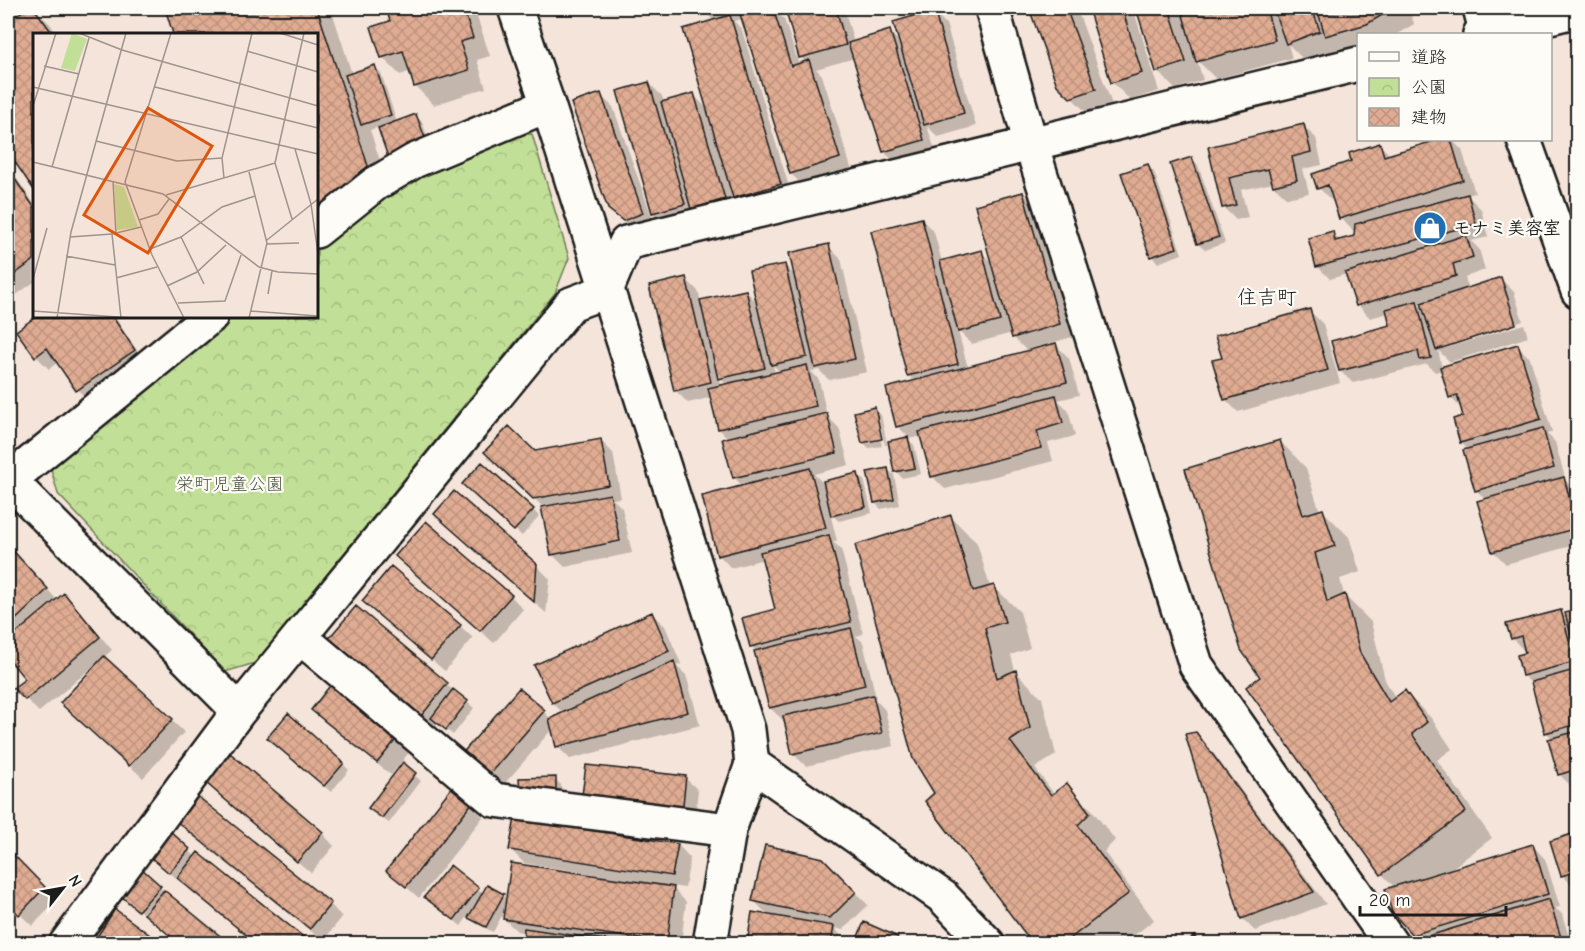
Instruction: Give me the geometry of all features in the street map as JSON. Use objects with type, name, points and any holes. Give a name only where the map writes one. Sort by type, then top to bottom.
[{"type":"street","points":[[515,8],[748,730],[752,764],[729,830],[710,944]]},
{"type":"street","points":[[992,8],[1031,144],[1196,665],[1391,944]]},
{"type":"street","points":[[1483,27],[1578,10]]},
{"type":"street","points":[[66,944],[239,711],[571,304],[606,291],[626,243],[1357,64]]},
{"type":"street","points":[[318,229],[375,184],[414,161],[548,105]]},
{"type":"street","points":[[1524,141],[1578,291]]},
{"type":"street","points":[[209,318],[8,480],[239,711]]},
{"type":"street","points":[[300,637],[494,800],[729,830]]},
{"type":"street","points":[[752,764],[943,897],[987,944]]},
{"type":"green space","name":"栄町児童公園","points":[[532,134],[569,258],[555,293],[255,663],[225,672],[58,494],[49,462],[228,318],[318,318],[318,245],[379,195],[515,135]]},
{"type":"building","points":[[27,8],[34,8],[52,33],[33,33],[33,189],[8,152],[8,21]]},
{"type":"building","points":[[165,8],[317,8],[368,166],[318,207],[318,33],[173,33]]},
{"type":"building","points":[[386,8],[463,8],[473,38],[460,42],[469,70],[414,87],[403,51],[381,58],[371,27],[390,21]]},
{"type":"building","points":[[762,8],[773,8],[791,66],[809,60],[840,158],[790,174],[740,14]]},
{"type":"building","points":[[785,8],[836,8],[846,45],[799,58]]},
{"type":"building","points":[[1029,8],[1066,8],[1096,89],[1070,98],[1057,85]]},
{"type":"building","points":[[1088,8],[1122,8],[1142,73],[1111,83]]},
{"type":"building","points":[[1136,8],[1169,8],[1186,62],[1156,72]]},
{"type":"building","points":[[1181,8],[1266,8],[1275,40],[1196,62]]},
{"type":"building","points":[[1273,8],[1312,8],[1320,31],[1286,44]]},
{"type":"building","points":[[1317,8],[1394,8],[1367,24],[1325,36]]},
{"type":"building","points":[[934,10],[964,113],[924,125],[893,22]]},
{"type":"building","points":[[730,15],[781,184],[733,198],[683,29]]},
{"type":"building","points":[[890,30],[924,140],[883,152],[848,43]]},
{"type":"building","points":[[375,65],[391,115],[361,125],[345,75]]},
{"type":"building","points":[[649,82],[685,204],[652,213],[617,91]]},
{"type":"building","points":[[601,93],[643,213],[623,221],[608,209],[571,103]]},
{"type":"building","points":[[694,93],[725,199],[691,209],[661,102]]},
{"type":"building","points":[[416,114],[428,146],[389,160],[378,128]]},
{"type":"building","points":[[1304,124],[1311,152],[1292,157],[1297,180],[1273,186],[1268,169],[1229,178],[1236,205],[1222,208],[1208,147]]},
{"type":"building","points":[[1434,141],[1451,141],[1463,180],[1339,219],[1328,185],[1317,189],[1312,174],[1351,161],[1349,153],[1380,143],[1384,156]]},
{"type":"building","points":[[1192,157],[1219,237],[1197,244],[1170,164]]},
{"type":"building","points":[[1148,164],[1177,248],[1150,257],[1121,173]]},
{"type":"building","points":[[8,169],[33,206],[33,261],[8,279]]},
{"type":"building","points":[[1023,192],[1060,324],[1012,338],[975,205]]},
{"type":"building","points":[[1468,194],[1476,224],[1316,267],[1308,238],[1333,231],[1335,241],[1354,236],[1355,224]]},
{"type":"building","points":[[922,218],[958,364],[907,376],[871,231]]},
{"type":"building","points":[[1466,235],[1473,257],[1453,264],[1456,276],[1356,306],[1345,273]]},
{"type":"building","points":[[829,244],[855,359],[815,368],[789,253]]},
{"type":"building","points":[[982,250],[1000,321],[958,332],[940,261]]},
{"type":"building","points":[[785,264],[807,357],[771,365],[749,271]]},
{"type":"building","points":[[686,277],[711,382],[674,391],[649,286]]},
{"type":"building","points":[[1501,277],[1516,324],[1436,350],[1421,303]]},
{"type":"building","points":[[746,290],[765,368],[718,379],[700,300]]},
{"type":"building","points":[[1417,301],[1431,358],[1420,360],[1418,351],[1339,371],[1331,341],[1390,325],[1386,309]]},
{"type":"building","points":[[1310,309],[1328,370],[1224,400],[1212,360],[1222,358],[1215,336]]},
{"type":"building","points":[[34,318],[113,318],[135,350],[76,391],[47,348],[35,357],[16,331]]},
{"type":"building","points":[[1056,343],[1067,382],[896,427],[886,388]]},
{"type":"building","points":[[1518,344],[1541,419],[1460,443],[1453,419],[1463,416],[1457,395],[1449,398],[1440,367]]},
{"type":"building","points":[[807,365],[816,406],[718,429],[708,388]]},
{"type":"building","points":[[1056,395],[1063,423],[1037,431],[1041,448],[931,477],[919,432]]},
{"type":"building","points":[[875,407],[882,439],[862,443],[854,412]]},
{"type":"building","points":[[827,413],[837,453],[733,478],[722,439]]},
{"type":"building","points":[[509,426],[535,451],[601,439],[609,485],[533,499],[484,452]]},
{"type":"building","points":[[1543,428],[1554,468],[1475,491],[1463,450]]},
{"type":"building","points":[[908,437],[915,468],[894,472],[888,441]]},
{"type":"building","points":[[1280,440],[1303,515],[1323,509],[1335,546],[1315,553],[1327,602],[1345,594],[1360,653],[1389,702],[1405,690],[1427,722],[1412,734],[1466,812],[1381,875],[1246,687],[1260,677],[1241,650],[1185,469]]},
{"type":"building","points":[[482,462],[534,509],[514,531],[462,484]]},
{"type":"building","points":[[810,468],[826,528],[717,556],[702,496]]},
{"type":"building","points":[[888,468],[894,499],[874,503],[867,472]]},
{"type":"building","points":[[858,473],[866,507],[831,516],[823,481]]},
{"type":"building","points":[[1564,477],[1577,528],[1492,552],[1477,501]]},
{"type":"building","points":[[454,491],[537,564],[534,602],[434,514]]},
{"type":"building","points":[[610,494],[620,541],[551,555],[541,507]]},
{"type":"building","points":[[951,515],[973,591],[994,585],[1005,622],[985,628],[997,678],[1016,670],[1030,728],[1010,741],[1051,795],[1067,783],[1090,813],[1078,825],[1129,893],[1063,944],[1033,944],[925,801],[934,793],[913,759],[855,545]]},
{"type":"building","points":[[426,521],[512,595],[480,631],[395,556]]},
{"type":"building","points":[[829,535],[851,622],[750,647],[742,618],[775,609],[760,552]]},
{"type":"building","points":[[8,545],[48,589],[8,627]]},
{"type":"building","points":[[391,566],[461,625],[431,660],[362,601]]},
{"type":"building","points":[[64,593],[100,637],[25,700],[13,688],[25,679],[8,658],[8,640]]},
{"type":"building","points":[[356,606],[448,683],[417,721],[324,644]]},
{"type":"building","points":[[1561,610],[1575,662],[1522,676],[1517,655],[1525,653],[1521,636],[1511,639],[1506,624]]},
{"type":"building","points":[[1578,610],[1578,656],[1577,656],[1565,613]]},
{"type":"building","points":[[652,612],[669,651],[552,703],[534,665]]},
{"type":"building","points":[[851,628],[865,685],[769,708],[754,651]]},
{"type":"building","points":[[104,656],[173,719],[129,766],[60,703]]},
{"type":"building","points":[[674,661],[688,712],[556,747],[549,719]]},
{"type":"building","points":[[1578,669],[1578,724],[1545,733],[1531,682]]},
{"type":"building","points":[[336,678],[402,732],[377,763],[311,710]]},
{"type":"building","points":[[519,688],[545,710],[486,778],[460,756]]},
{"type":"building","points":[[453,689],[468,701],[446,730],[431,718]]},
{"type":"building","points":[[873,695],[882,733],[792,754],[783,716]]},
{"type":"building","points":[[288,713],[344,763],[324,786],[267,738]]},
{"type":"building","points":[[1578,731],[1578,769],[1558,775],[1548,739]]},
{"type":"building","points":[[1196,732],[1314,892],[1241,919],[1185,734]]},
{"type":"building","points":[[230,753],[323,832],[297,862],[205,782]]},
{"type":"building","points":[[403,762],[416,773],[382,818],[368,808]]},
{"type":"building","points":[[586,765],[686,776],[682,814],[581,803]]},
{"type":"building","points":[[556,777],[556,794],[520,795],[519,778]]},
{"type":"building","points":[[452,787],[472,803],[406,887],[386,871]]},
{"type":"building","points":[[196,795],[331,903],[310,929],[176,821]]},
{"type":"building","points":[[515,818],[678,844],[672,876],[509,850]]},
{"type":"building","points":[[169,830],[190,849],[169,873],[148,855]]},
{"type":"building","points":[[1578,832],[1578,871],[1561,876],[1550,841]]},
{"type":"building","points":[[1533,844],[1548,894],[1412,935],[1392,912],[1385,889]]},
{"type":"building","points":[[765,845],[823,858],[856,892],[830,918],[752,901]]},
{"type":"building","points":[[8,849],[45,887],[19,915],[8,904]]},
{"type":"building","points":[[198,852],[311,943],[257,944],[177,878]]},
{"type":"building","points":[[511,863],[674,887],[667,943],[503,919]]},
{"type":"building","points":[[450,865],[479,888],[454,920],[424,897]]},
{"type":"building","points":[[141,868],[161,886],[138,911],[119,894]]},
{"type":"building","points":[[487,885],[504,894],[486,927],[468,918]]},
{"type":"building","points":[[164,890],[230,944],[180,944],[144,914]]},
{"type":"building","points":[[1549,899],[1563,944],[1427,944],[1425,937]]},
{"type":"building","points":[[115,909],[162,944],[93,943]]},
{"type":"building","points":[[752,912],[834,926],[831,944],[747,944]]},
{"type":"building","points":[[864,922],[898,937],[895,944],[855,944]]},
{"type":"building","points":[[524,928],[633,944],[523,944]]},
{"type":"building","points":[[1194,936],[1200,944],[1184,944]]},
{"type":"place","name":"モナミ美容室","points":[[1430,228]]},
{"type":"district","name":"住吉町","points":[[1267,297]]}]
